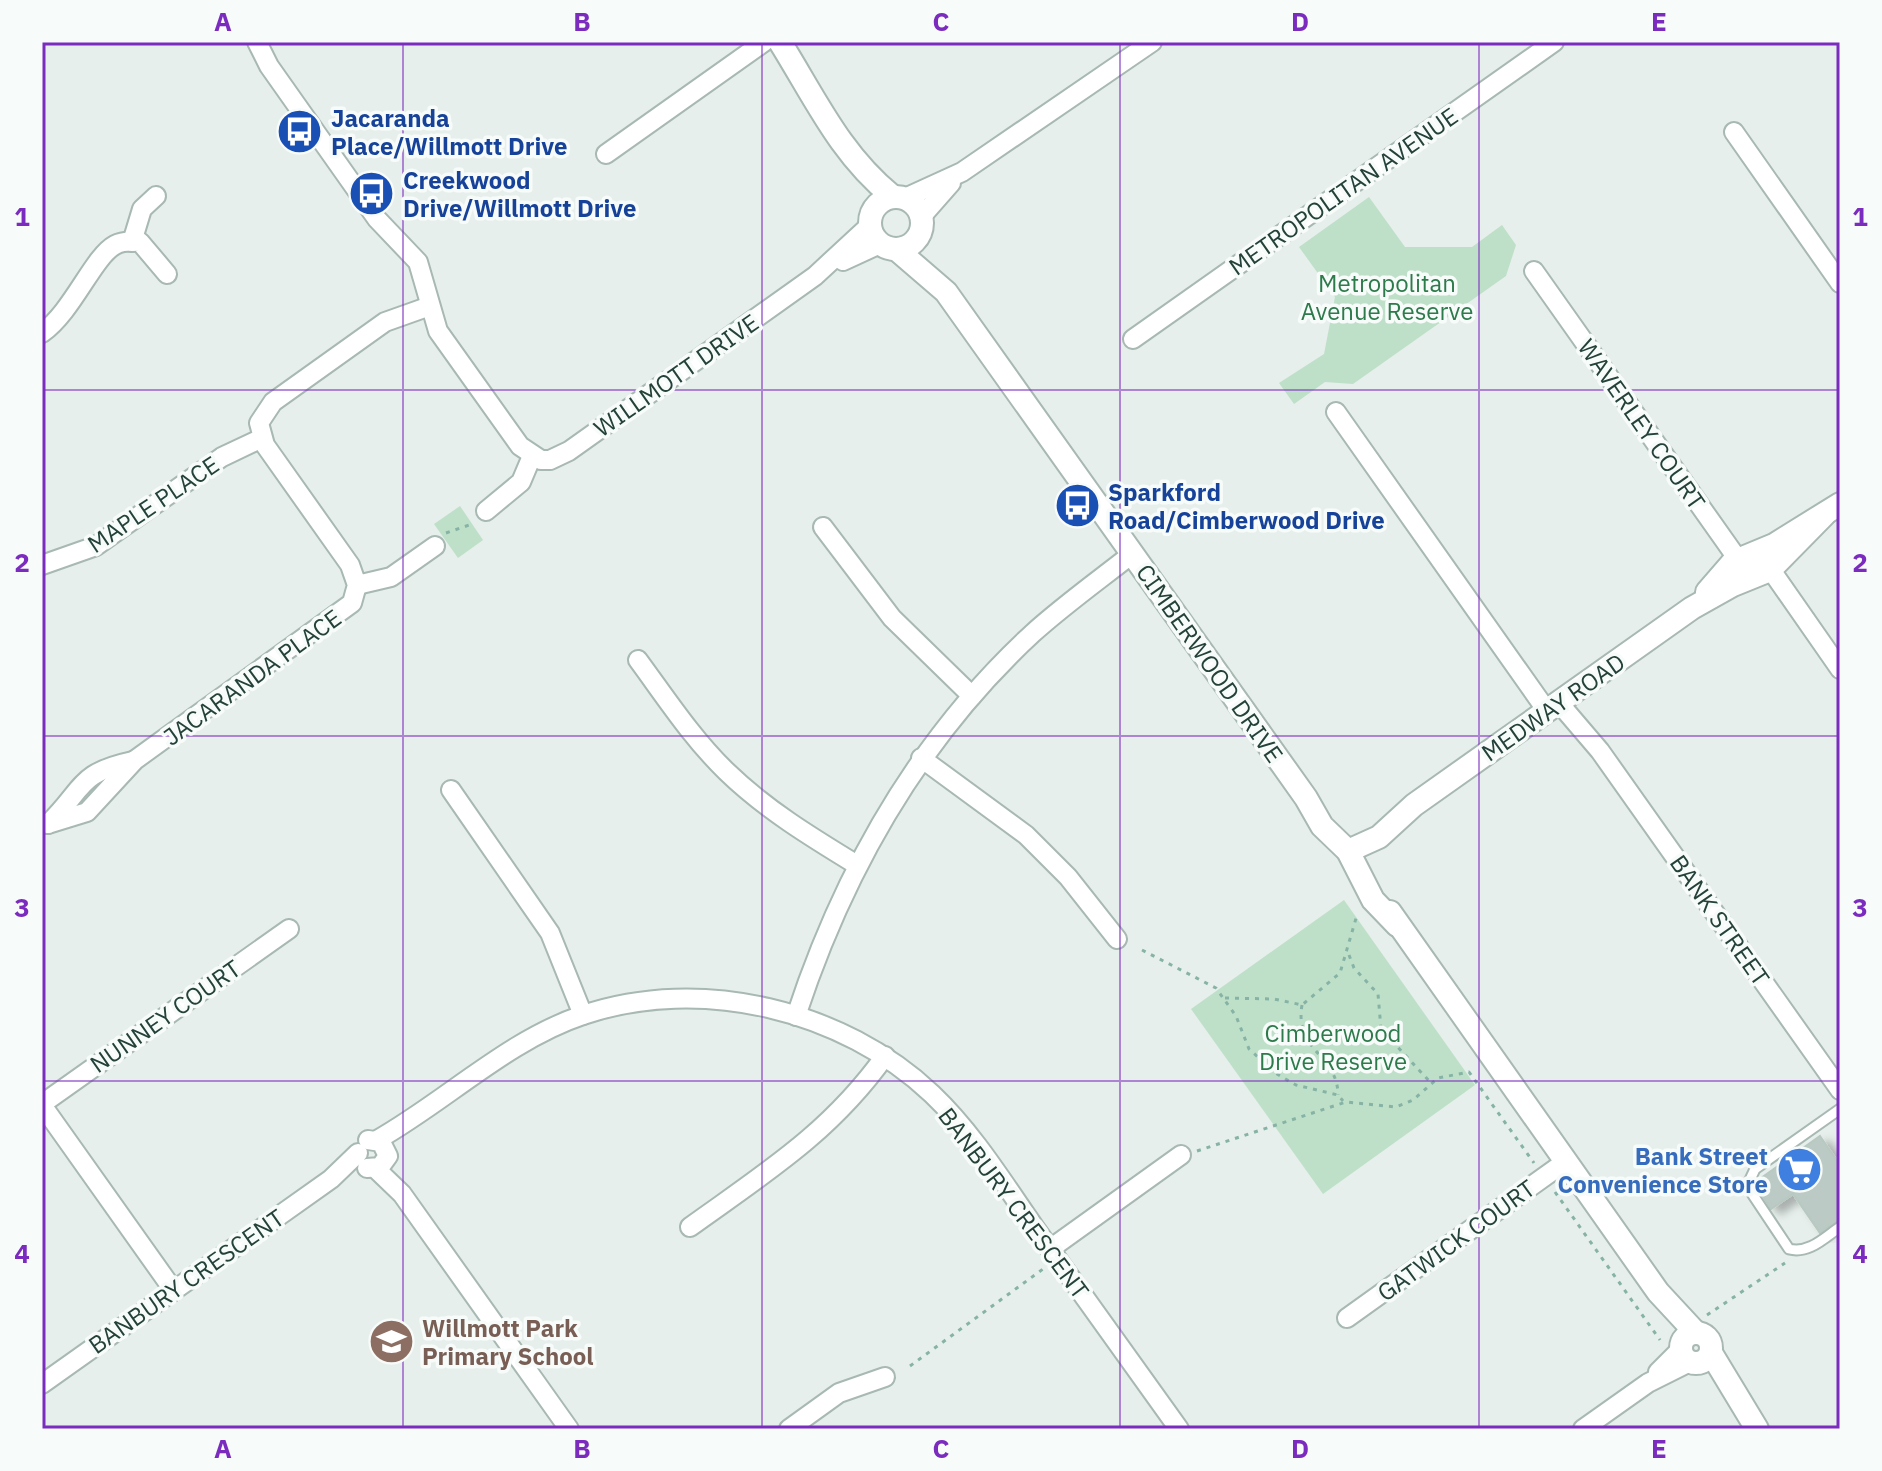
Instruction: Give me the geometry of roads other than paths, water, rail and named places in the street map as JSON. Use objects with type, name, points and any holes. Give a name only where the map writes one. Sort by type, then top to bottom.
[{"type":"street","points":[[257,42],[269,66],[377,219],[418,262],[438,331],[520,446],[532,456],[521,482],[486,511]]},
{"type":"street","points":[[606,154],[764,42]]},
{"type":"street","points":[[780,42],[823,118],[855,164],[880,232],[912,244],[922,223],[962,172]]},
{"type":"street","points":[[880,232],[899,197],[962,172],[1152,42]]},
{"type":"street","name":"METROPOLITAN AVENUE","points":[[1133,339],[1554,42]]},
{"type":"street","points":[[1734,132],[1840,283]]},
{"type":"street","points":[[855,164],[899,197],[922,223]]},
{"type":"street","points":[[132,242],[142,209],[156,196]]},
{"type":"street","name":"CIMBERWOOD DRIVE","points":[[922,223],[946,292]]},
{"type":"street","name":"WILLMOTT DRIVE","points":[[532,456],[550,460],[569,451],[880,232]]},
{"type":"street","name":"CIMBERWOOD DRIVE","points":[[880,232],[946,292],[1306,798],[1322,826],[1355,846],[1364,887],[1397,925],[1658,1292],[1683,1345],[1734,1397],[1757,1429]]},
{"type":"street","points":[[42,333],[63,317],[110,248],[132,242],[149,249],[167,274]]},
{"type":"street","name":"WAVERLEY COURT","points":[[1534,271],[1754,565],[1840,669]]},
{"type":"street","points":[[262,438],[261,416],[273,402],[385,322],[430,306]]},
{"type":"street","name":"BANK STREET","points":[[1336,412],[1558,703],[1600,751],[1840,1090]]},
{"type":"street","name":"MAPLE PLACE","points":[[42,565],[96,546],[222,457],[262,438]]},
{"type":"street","name":"JACARANDA PLACE","points":[[45,826],[67,805],[87,776],[107,766],[135,760],[352,603],[357,585],[350,565],[262,438]]},
{"type":"street","name":"MEDWAY ROAD","points":[[1355,846],[1832,510]]},
{"type":"street","points":[[823,527],[892,618],[972,696]]},
{"type":"street","name":"JACARANDA PLACE","points":[[357,585],[391,577],[435,546]]},
{"type":"street","points":[[796,1016],[814,960],[857,865],[921,758],[972,696],[1033,633],[1132,554]]},
{"type":"street","points":[[638,660],[700,744],[725,770],[776,813],[857,865]]},
{"type":"street","points":[[921,758],[1038,846],[1068,877],[1117,939]]},
{"type":"street","points":[[451,790],[550,933],[583,1015]]},
{"type":"street","name":"NUNNEY COURT","points":[[42,1104],[289,929]]},
{"type":"street","name":"BANBURY CRESCENT","points":[[42,1384],[331,1179],[375,1156],[413,1120],[510,1052],[583,1015],[679,999],[739,1002],[796,1016],[845,1034],[885,1056],[950,1113],[1179,1429]]},
{"type":"street","points":[[690,1227],[817,1135],[860,1091],[885,1056]]},
{"type":"street","points":[[42,1104],[174,1291]]},
{"type":"street","points":[[1050,1249],[1181,1155]]},
{"type":"street","points":[[375,1156],[569,1429]]},
{"type":"street","name":"GATWICK COURT","points":[[1347,1318],[1565,1162]]},
{"type":"street","points":[[1583,1429],[1648,1383],[1683,1345]]},
{"type":"street","points":[[789,1429],[839,1393],[885,1377]]},
{"type":"lane","points":[[1840,1109],[1755,1169],[1747,1186],[1789,1249],[1800,1252],[1840,1227]]},
{"type":"place","name":"Jacaranda Place/Willmott Drive","points":[[300,132]]},
{"type":"place","name":"Creekwood Drive/Willmott Drive","points":[[372,194]]},
{"type":"place","name":"Sparkford Road/Cimberwood Drive","points":[[1077,506]]},
{"type":"place","name":"Bank Street Convenience Store","points":[[1799,1170]]},
{"type":"place","name":"Willmott Park Primary School","points":[[391,1342]]},
{"type":"park label","name":"Metropolitan Avenue Reserve","points":[[1387,297]]},
{"type":"park label","name":"Cimberwood Drive Reserve","points":[[1333,1047]]}]
